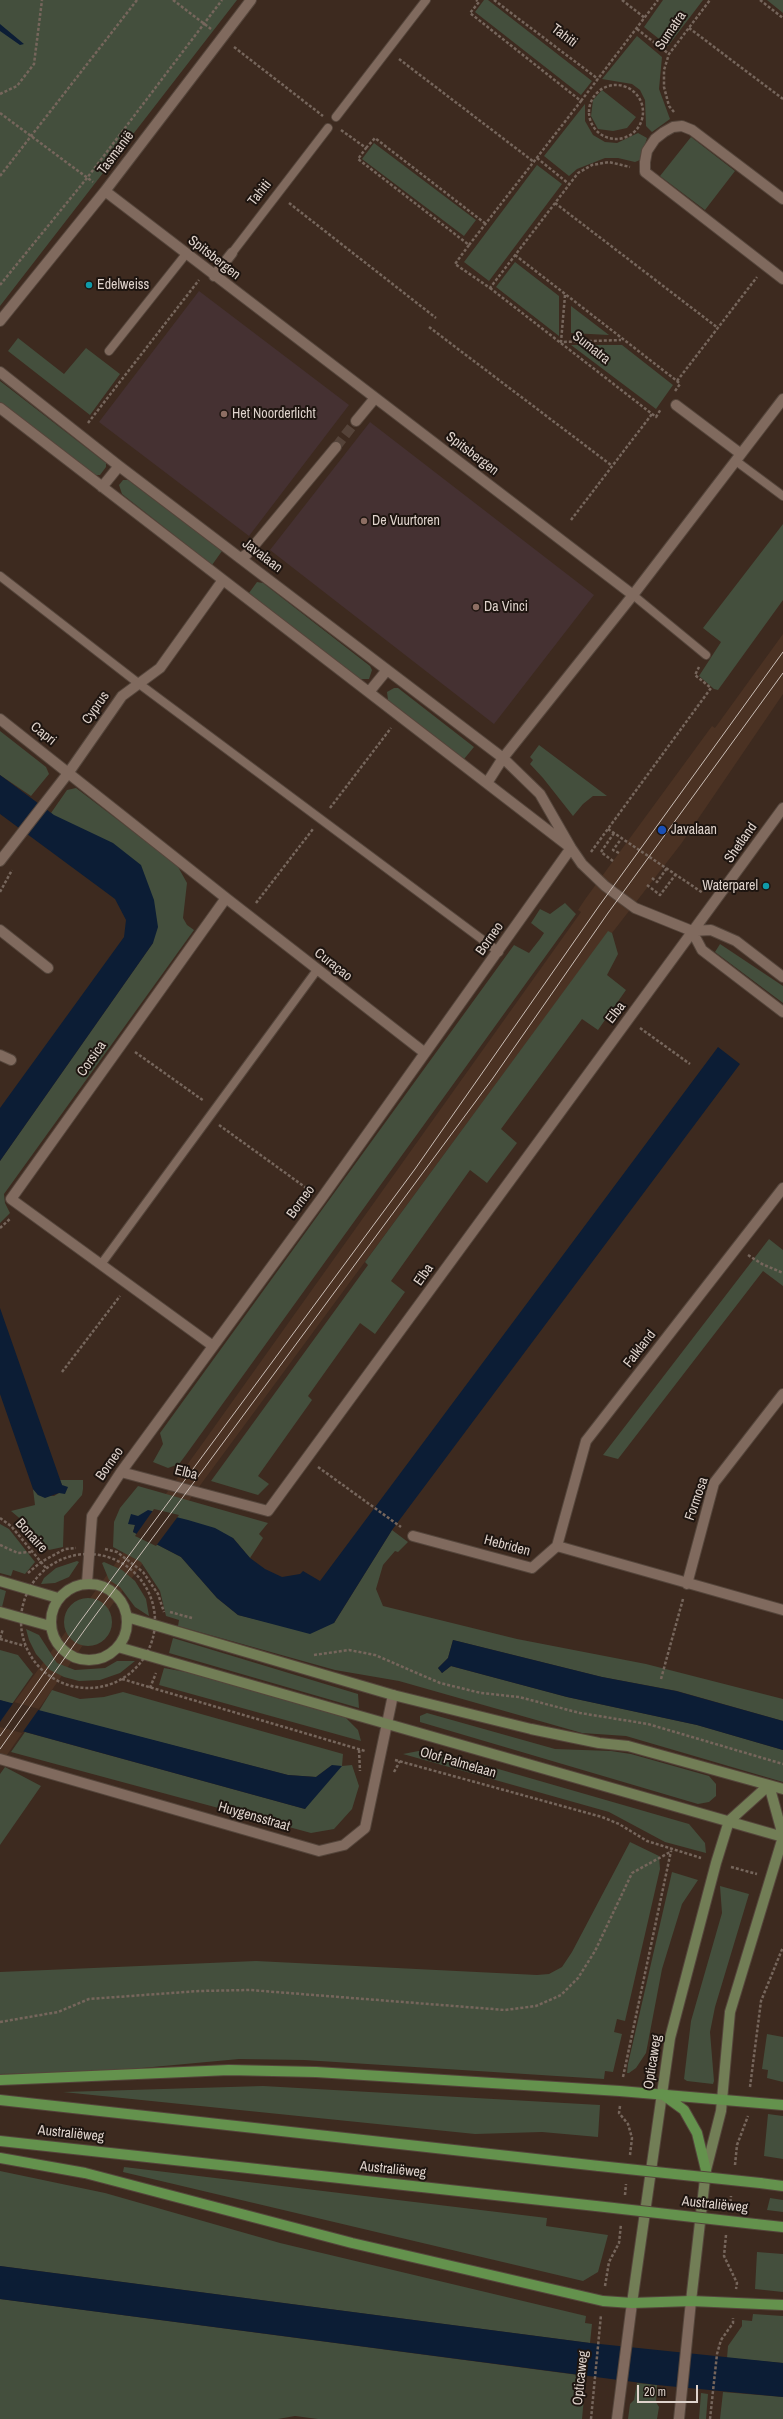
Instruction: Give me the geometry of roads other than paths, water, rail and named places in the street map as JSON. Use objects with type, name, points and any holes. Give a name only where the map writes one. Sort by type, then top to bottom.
[{"type":"main road","points":[[0,2080],[229,2070],[316,2072],[662,2094],[783,2105]]},
{"type":"main road","points":[[662,2094],[684,2110],[698,2133],[706,2170]]},
{"type":"main road","name":"Australiëweg","points":[[0,2100],[783,2186]]},
{"type":"main road","name":"Australiëweg","points":[[0,2141],[783,2227]]},
{"type":"main road","points":[[0,2158],[85,2173],[352,2243],[603,2301],[632,2303],[691,2301],[783,2305]]},
{"type":"street","name":"Tasmanië","points":[[0,321],[105,190],[251,0]]},
{"type":"street","points":[[783,199],[692,130],[682,126],[673,127],[655,139],[647,151],[644,162],[645,172],[783,279]]},
{"type":"street","name":"Spitsbergen","points":[[105,190],[186,254],[633,595]]},
{"type":"street","name":"Tahiti","points":[[211,273],[232,253]]},
{"type":"street","name":"Javalaan","points":[[0,372],[119,466],[503,758],[540,794],[571,848],[582,864],[605,886],[635,908],[692,931],[711,930],[736,941],[783,977]]},
{"type":"street","points":[[356,421],[375,398]]},
{"type":"street","points":[[487,783],[503,758],[633,595],[783,399]]},
{"type":"street","points":[[672,402],[738,457]]},
{"type":"street","name":"Javalaan","points":[[0,408],[571,848]]},
{"type":"street","points":[[241,558],[247,554],[336,447]]},
{"type":"street","points":[[102,487],[119,466]]},
{"type":"street","name":"Cyprus","points":[[0,861],[69,772],[122,696],[160,668],[223,580]]},
{"type":"street","points":[[369,692],[387,670]]},
{"type":"street","name":"Capri","points":[[0,719],[69,772]]},
{"type":"street","points":[[69,772],[226,898]]},
{"type":"street","name":"Shetland","points":[[692,931],[716,902],[783,808]]},
{"type":"street","name":"Borneo","points":[[87,1584],[92,1516],[121,1472],[321,1199],[499,952],[571,848]]},
{"type":"street","name":"Curaçao","points":[[226,898],[425,1053]]},
{"type":"street","name":"Corsica","points":[[213,1346],[102,1263],[11,1199],[226,898]]},
{"type":"street","points":[[0,930],[48,968]]},
{"type":"street","points":[[692,931],[702,950],[783,1012]]},
{"type":"street","name":"Elba","points":[[121,1472],[268,1511],[580,1083],[629,1020],[692,931]]},
{"type":"street","points":[[0,1055],[11,1060]]},
{"type":"street","name":"Falkland","points":[[557,1546],[586,1441],[783,1188]]},
{"type":"street","name":"Formosa","points":[[687,1584],[714,1483],[783,1394]]},
{"type":"street","name":"Hebriden","points":[[413,1536],[532,1568],[557,1546]]},
{"type":"street","points":[[557,1546],[783,1610]]},
{"type":"street","points":[[0,1581],[58,1598]]},
{"type":"street","points":[[87,1584],[106,1588],[114,1593],[120,1600],[127,1617],[126,1633],[118,1647],[111,1654],[97,1659],[82,1660],[73,1658],[57,1645],[50,1626],[51,1611],[58,1598],[71,1588],[87,1584]]},
{"type":"street","points":[[0,1612],[50,1626]]},
{"type":"street","points":[[127,1617],[393,1694],[531,1729],[599,1743],[628,1746],[783,1789]]},
{"type":"street","name":"Olof Palmelaan","points":[[118,1647],[783,1837]]},
{"type":"street","name":"Huygensstraat","points":[[0,1759],[319,1851],[344,1845],[365,1828],[393,1694]]},
{"type":"street","points":[[729,1821],[769,1785]]},
{"type":"street","points":[[679,2419],[706,2170],[723,2100],[730,2012],[783,1837],[769,1785]]},
{"type":"street","name":"Opticaweg","points":[[617,2419],[647,2184],[670,2038],[716,1863],[729,1821]]},
{"type":"lane","points":[[336,117],[426,0]]},
{"type":"lane","name":"Tahiti","points":[[232,253],[328,128]]},
{"type":"lane","points":[[109,351],[186,254]]},
{"type":"lane","points":[[738,457],[783,496]]},
{"type":"lane","points":[[0,576],[138,683],[499,952]]},
{"type":"lane","points":[[633,595],[706,655]]},
{"type":"lane","points":[[102,1263],[317,970]]},
{"type":"water","points":[[0,24],[24,44],[20,45],[0,31]]},
{"type":"water","points":[[0,775],[54,815],[113,843],[141,865],[154,900],[158,927],[153,943],[0,1161],[0,1108],[124,937],[126,920],[115,899],[0,814]]},
{"type":"water","points":[[718,1047],[740,1064],[392,1530],[334,1623],[310,1634],[238,1615],[217,1598],[181,1557],[133,1532],[135,1525],[128,1524],[131,1514],[138,1516],[148,1510],[188,1520],[215,1528],[233,1538],[250,1558],[265,1569],[282,1577],[300,1574],[303,1571],[320,1581]]},
{"type":"water","points":[[0,1308],[62,1485],[68,1487],[65,1494],[59,1493],[45,1498],[38,1495],[33,1489],[0,1394]]},
{"type":"water","points":[[453,1640],[602,1677],[676,1691],[783,1721],[783,1750],[697,1725],[567,1697],[451,1666],[442,1673],[438,1668],[448,1658]]},
{"type":"water","points":[[0,1700],[288,1775],[316,1777],[332,1765],[342,1766],[305,1809],[0,1725]]},
{"type":"water","points":[[0,2266],[590,2343],[783,2363],[783,2397],[657,2385],[0,2299]]},
{"type":"tunnel","points":[[336,447],[356,421]]},
{"type":"tram line","points":[[0,1736],[79,1623],[415,1169],[599,906],[783,652]]},
{"type":"tram line","points":[[0,1749],[86,1628],[493,1078],[608,913],[783,673]]},
{"type":"place","name":"Edelweiss","points":[[89,285]]},
{"type":"place","name":"Het Noorderlicht","points":[[224,414]]},
{"type":"place","name":"De Vuurtoren","points":[[364,521]]},
{"type":"place","name":"Da Vinci","points":[[476,607]]},
{"type":"place","name":"Javalaan","points":[[662,830]]},
{"type":"place","name":"Waterparel","points":[[766,886]]}]
